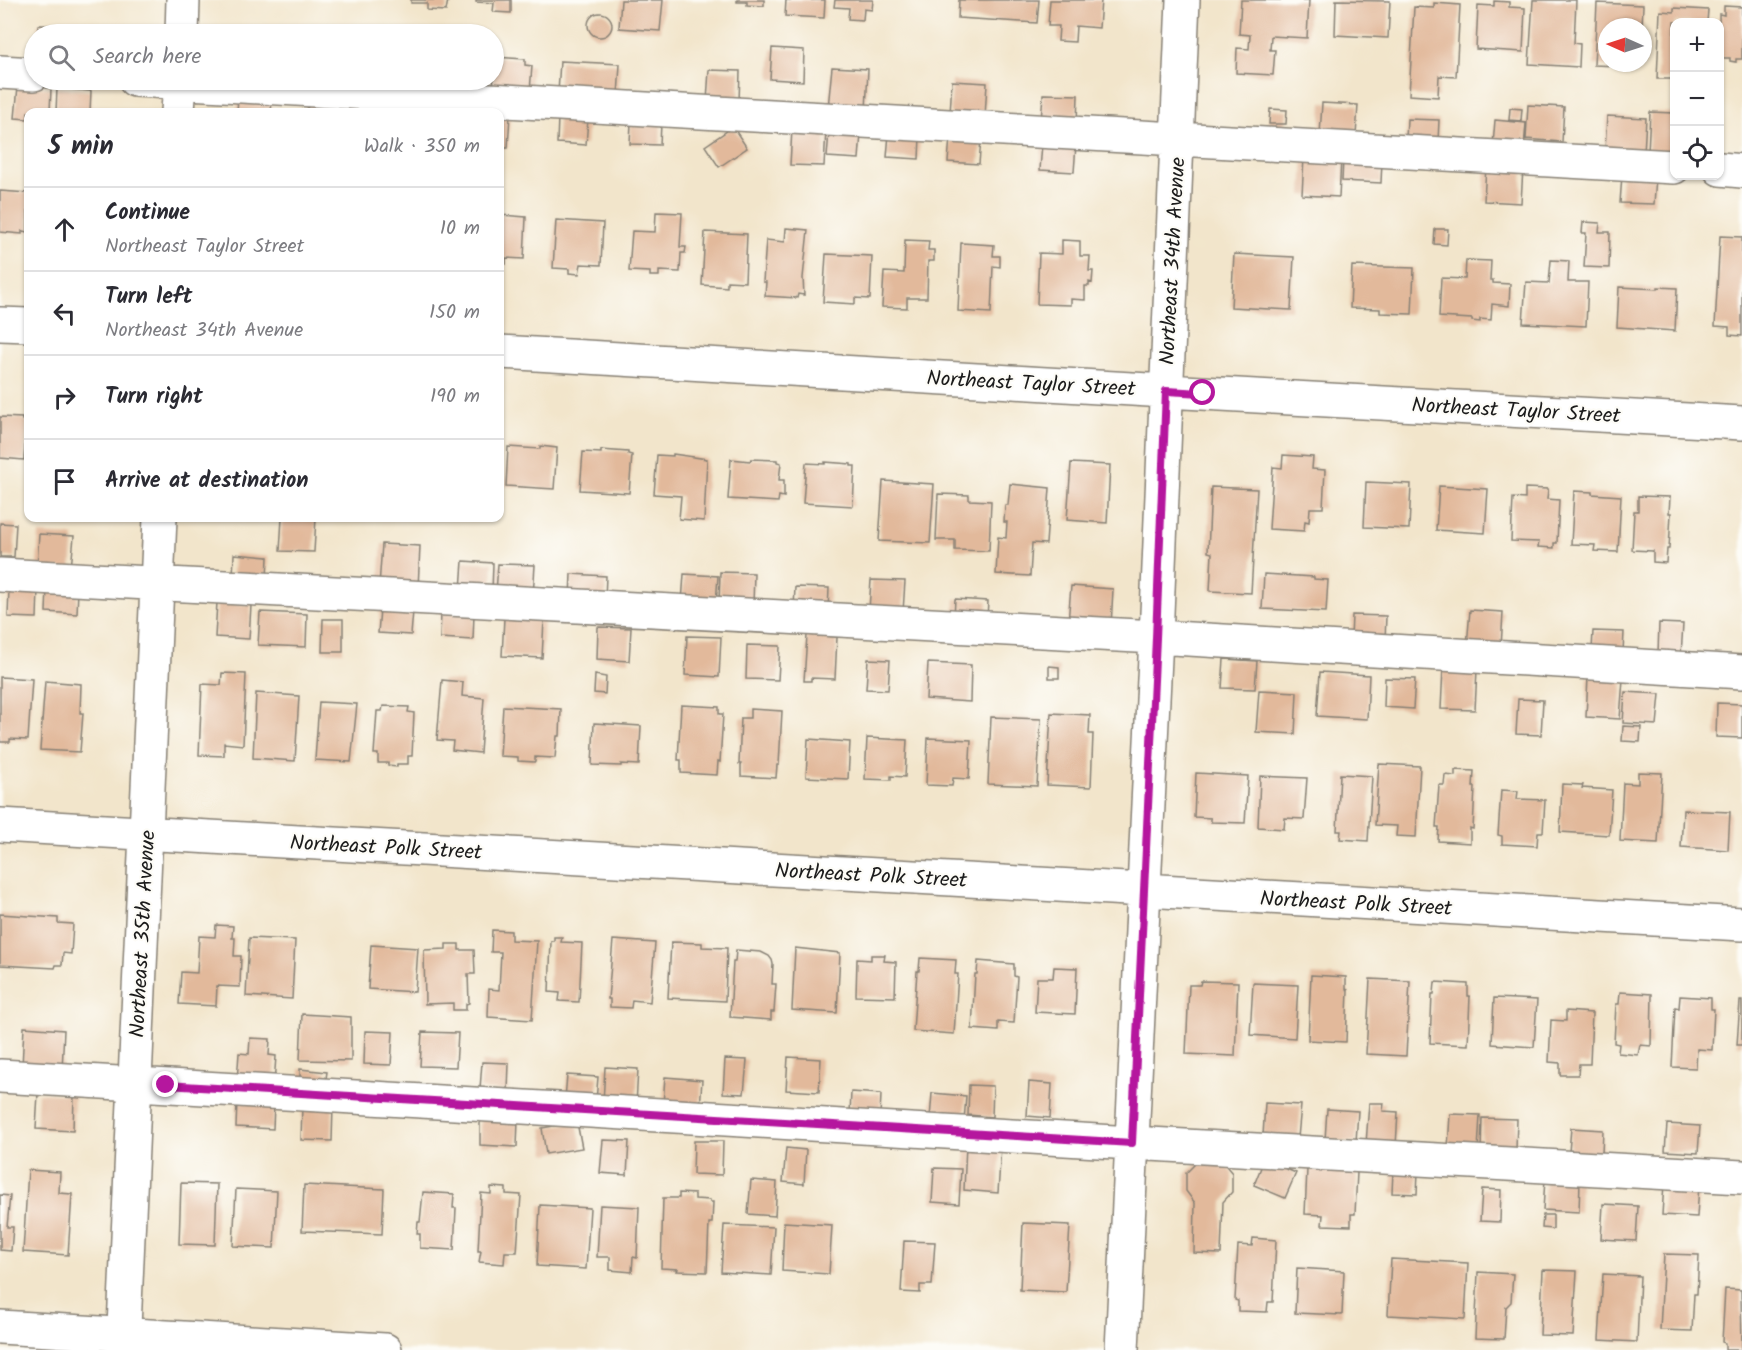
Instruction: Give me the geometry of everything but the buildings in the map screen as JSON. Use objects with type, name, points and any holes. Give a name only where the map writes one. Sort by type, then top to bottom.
[{"type":"street","points":[[182,24],[183,0]]},
{"type":"street","name":"Northeast 34th Avenue","points":[[1122,1350],[1156,638],[1183,0]]},
{"type":"street","points":[[0,72],[24,73]]},
{"type":"street","points":[[179,91],[1670,167]]},
{"type":"street","points":[[1724,169],[1742,171]]},
{"type":"street","points":[[0,324],[24,325]]},
{"type":"street","name":"Northeast Taylor Street","points":[[504,352],[1742,423]]},
{"type":"street","name":"Northeast 35th Avenue","points":[[124,1342],[160,522]]},
{"type":"street","points":[[0,575],[1742,672]]},
{"type":"street","name":"Northeast Polk Street","points":[[0,825],[1742,924]]},
{"type":"street","points":[[0,1076],[1742,1177]]},
{"type":"street","points":[[0,1327],[124,1342],[386,1350]]},
{"type":"route","points":[[166,1085],[1132,1143],[1166,431],[1166,391],[1203,393]]}]
